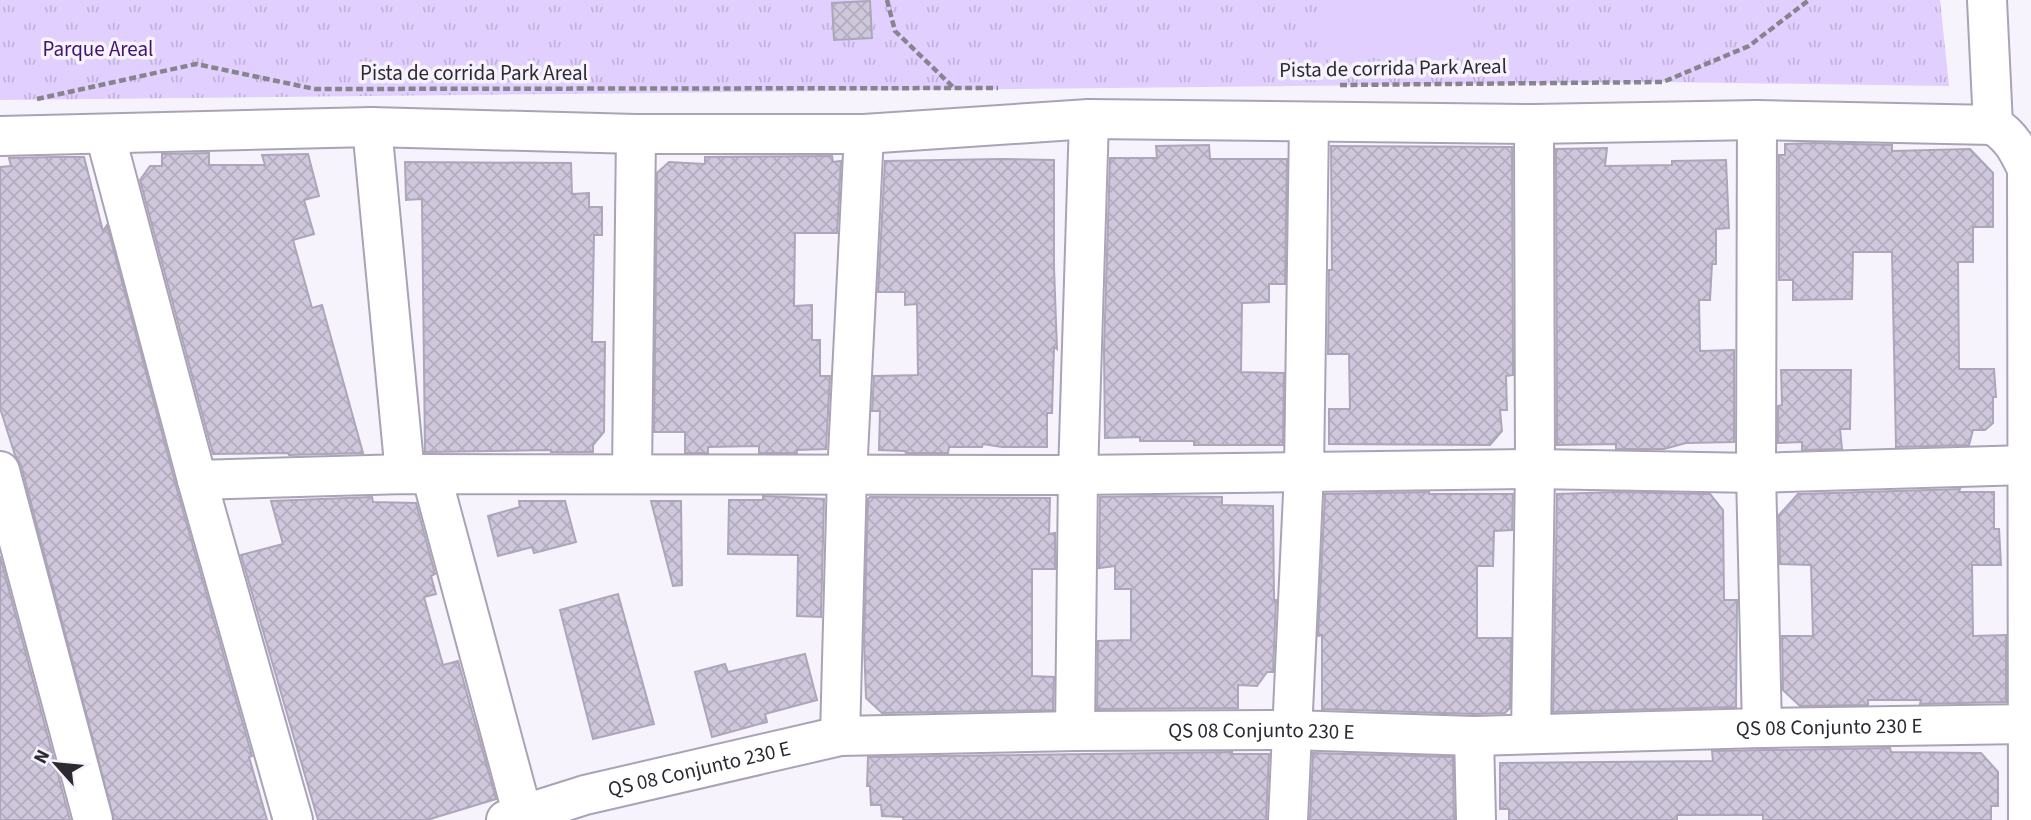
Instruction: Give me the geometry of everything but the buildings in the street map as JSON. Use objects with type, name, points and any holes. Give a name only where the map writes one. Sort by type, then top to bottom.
[{"type":"street","points":[[1987,0],[1993,125]]},
{"type":"street","points":[[1075,731],[1078,475],[1089,118]]},
{"type":"street","points":[[0,136],[372,127],[636,134],[864,134],[1089,118],[1534,124],[1757,120],[1993,125],[2006,133],[2029,169],[2028,820]]},
{"type":"street","points":[[1757,120],[1756,473],[1762,728]]},
{"type":"street","points":[[1287,820],[1304,472],[1309,122]]},
{"type":"street","points":[[1531,734],[1535,469],[1534,124]]},
{"type":"street","points":[[372,127],[418,474],[515,818]]},
{"type":"street","points":[[104,134],[197,480],[293,820]]},
{"type":"street","points":[[632,473],[636,134]]},
{"type":"street","points":[[840,736],[847,475],[864,134]]},
{"type":"street","points":[[197,480],[418,474],[632,473],[1078,475],[1535,469],[1756,473],[2027,465]]},
{"type":"street","points":[[0,471],[93,820]]},
{"type":"street","name":"QS 08 Conjunto 230 E","points":[[515,818],[588,807],[840,736],[1290,730],[1474,736],[2027,724]]},
{"type":"street","points":[[1474,736],[1476,820]]},
{"type":"path","points":[[887,0],[895,31],[955,89]]},
{"type":"path","name":"Pista de corrida Park Areal","points":[[1330,85],[1663,82],[1749,47],[1810,0]]},
{"type":"path","name":"Pista de corrida Park Areal","points":[[27,101],[196,64],[315,89],[1010,88]]},
{"type":"green space","name":"Parque Areal","points":[[0,0],[1940,0],[1949,86],[1663,82],[0,100]]},
{"type":"green space","points":[[1319,0],[1472,0],[1473,47],[1321,53]]}]
